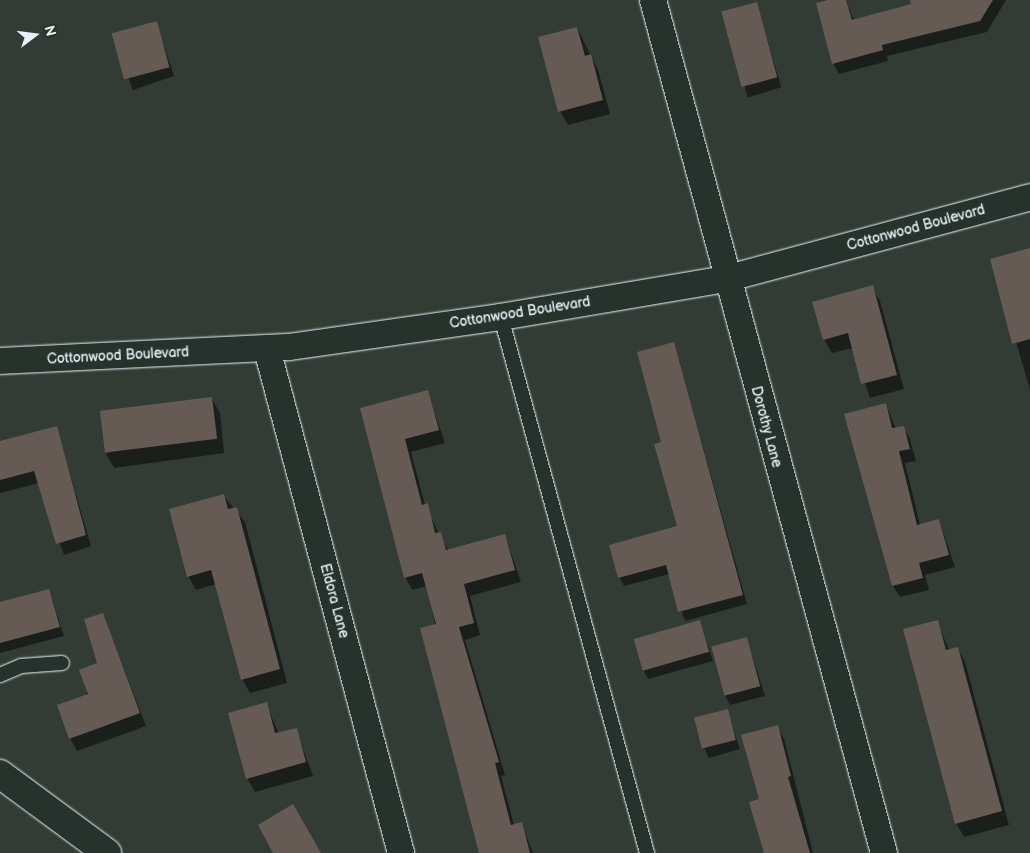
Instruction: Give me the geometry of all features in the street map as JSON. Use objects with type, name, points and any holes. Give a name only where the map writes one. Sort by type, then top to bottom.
[{"type":"street","name":"Dorothy Lane","points":[[653,0],[725,278],[884,853]]},
{"type":"street","name":"Cottonwood Boulevard","points":[[0,361],[267,349],[501,317],[725,278],[1030,197]]},
{"type":"street","name":"Eldora Lane","points":[[267,349],[401,853]]},
{"type":"street","points":[[0,774],[107,853]]},
{"type":"lane","points":[[501,317],[647,853]]},
{"type":"lane","points":[[0,675],[21,666],[62,663]]},
{"type":"building","points":[[828,0],[846,0],[852,20],[911,4],[910,0],[993,0],[980,21],[882,45],[883,50],[832,64],[816,3]]},
{"type":"building","points":[[757,2],[777,77],[741,87],[721,12]]},
{"type":"building","points":[[157,21],[169,67],[124,80],[112,33]]},
{"type":"building","points":[[577,27],[585,56],[591,54],[603,100],[558,112],[538,37]]},
{"type":"building","points":[[1030,248],[1030,339],[1012,344],[990,259]]},
{"type":"building","points":[[873,285],[897,375],[861,384],[848,333],[823,340],[812,302]]},
{"type":"building","points":[[674,342],[743,595],[678,612],[666,565],[618,578],[609,545],[677,526],[654,444],[661,442],[637,352]]},
{"type":"building","points":[[428,390],[439,430],[405,439],[422,505],[428,503],[435,533],[441,532],[446,550],[505,534],[515,570],[464,584],[474,623],[459,627],[499,762],[495,763],[511,825],[522,822],[530,853],[479,853],[420,628],[436,624],[422,573],[404,578],[360,408]]},
{"type":"building","points":[[212,397],[217,439],[105,452],[100,411]]},
{"type":"building","points":[[886,403],[892,428],[904,426],[910,449],[899,451],[917,525],[939,519],[949,555],[919,563],[923,578],[892,586],[844,414]]},
{"type":"building","points":[[57,426],[86,535],[56,544],[34,471],[0,480],[0,441]]},
{"type":"building","points":[[224,494],[228,509],[237,507],[280,669],[241,680],[211,570],[187,577],[169,509]]},
{"type":"building","points":[[49,589],[60,627],[0,643],[0,602]]},
{"type":"building","points":[[103,613],[140,713],[69,739],[57,705],[88,694],[79,670],[97,663],[84,619]]},
{"type":"building","points":[[700,620],[709,652],[643,671],[634,639]]},
{"type":"building","points":[[938,620],[946,650],[958,647],[1002,811],[955,824],[903,629]]},
{"type":"building","points":[[747,637],[760,686],[724,696],[711,647]]},
{"type":"building","points":[[267,702],[275,733],[297,728],[306,762],[246,779],[228,713]]},
{"type":"building","points":[[728,709],[736,740],[702,749],[694,717]]},
{"type":"building","points":[[778,725],[791,776],[788,777],[810,853],[764,853],[749,802],[759,799],[741,735]]},
{"type":"building","points":[[293,804],[321,853],[273,853],[258,825]]}]
